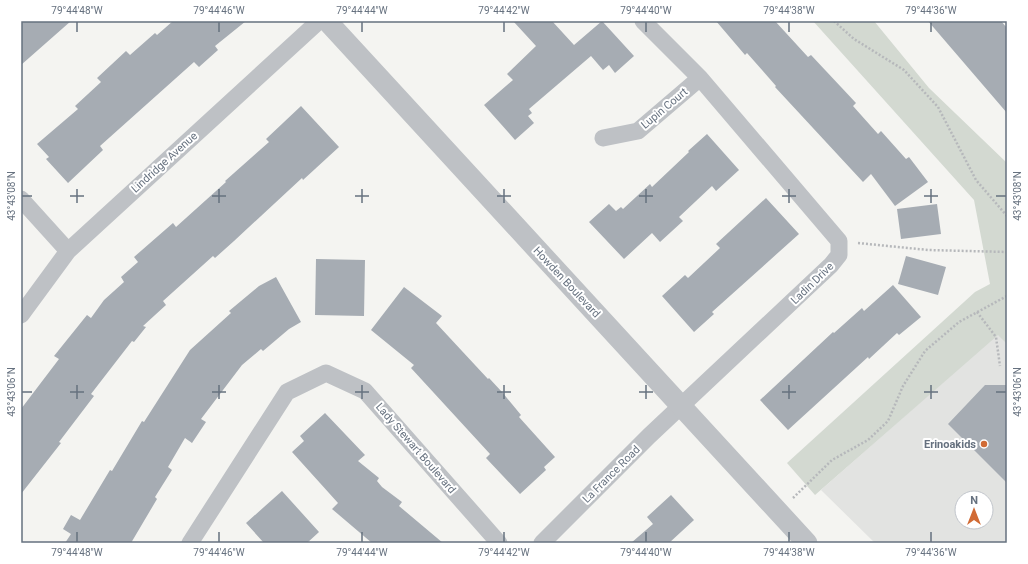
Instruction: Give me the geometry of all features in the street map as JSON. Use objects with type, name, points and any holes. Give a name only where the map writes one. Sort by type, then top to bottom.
[{"type":"street","name":"Lindridge Avenue","points":[[21,315],[68,251],[319,21]]},
{"type":"street","name":"Howden Boulevard","points":[[327,21],[807,543]]},
{"type":"street","points":[[643,21],[700,78],[839,241]]},
{"type":"street","name":"Lupin Court","points":[[603,138],[638,130],[700,78]]},
{"type":"street","points":[[21,199],[68,251]]},
{"type":"street","name":"Ladin Drive","points":[[681,406],[832,266],[839,255],[839,241]]},
{"type":"street","name":"Lady Stewart Boulevard","points":[[190,543],[287,392],[326,373],[365,391],[499,543]]},
{"type":"street","name":"La France Road","points":[[542,543],[681,406]]},
{"type":"path","points":[[834,21],[854,39],[904,70],[938,106],[976,180],[1007,216]]},
{"type":"path","points":[[839,241],[928,250],[1007,252]]},
{"type":"path","points":[[778,513],[832,460],[868,440],[888,421],[904,386],[925,351],[959,322],[1007,296]]},
{"type":"path","points":[[977,312],[996,337],[1000,366]]},
{"type":"shaded area","points":[[813,21],[874,21],[929,88],[1007,163],[1007,344],[998,335],[815,495],[787,463],[975,292],[990,284],[974,200]]},
{"type":"shaded area","points":[[998,334],[1007,344],[1007,543],[875,543],[821,490]]},
{"type":"building","points":[[21,21],[71,21],[21,65]]},
{"type":"building","points":[[173,21],[246,21],[215,46],[218,50],[199,67],[194,62],[100,146],[103,150],[68,183],[46,159],[49,157],[37,144],[78,109],[75,106],[101,82],[97,78],[126,51],[130,55],[155,33],[157,35]]},
{"type":"building","points":[[513,21],[552,21],[574,45],[602,21],[634,56],[615,73],[609,65],[603,70],[591,56],[529,109],[532,113],[528,116],[534,123],[515,140],[484,105],[513,80],[507,74],[536,46]]},
{"type":"building","points":[[716,21],[775,21],[808,57],[811,55],[856,103],[853,106],[878,134],[881,131],[906,159],[909,157],[928,182],[895,206],[871,174],[863,182],[775,87],[776,86],[747,53],[745,55]]},
{"type":"building","points":[[928,21],[1001,21],[1007,28],[1007,113]]},
{"type":"building","points":[[301,106],[339,147],[303,180],[302,178],[215,258],[213,256],[163,301],[166,305],[143,326],[146,327],[134,342],[132,341],[91,394],[94,396],[59,442],[61,443],[21,494],[21,409],[59,359],[54,356],[87,315],[91,318],[104,300],[124,282],[121,277],[138,262],[134,257],[173,223],[176,227],[226,182],[225,181],[269,142],[266,139]]},
{"type":"building","points":[[707,134],[739,170],[716,191],[712,186],[679,217],[683,221],[660,242],[652,233],[624,259],[589,222],[609,204],[616,211],[621,207],[623,209],[650,184],[652,187]]},
{"type":"building","points":[[766,198],[799,234],[712,312],[714,314],[694,332],[662,296],[685,275],[688,278],[720,248],[716,244]]},
{"type":"building","points":[[937,204],[941,234],[901,239],[897,209]]},
{"type":"building","points":[[906,256],[946,267],[938,295],[898,284]]},
{"type":"building","points":[[316,259],[365,260],[364,316],[315,315]]},
{"type":"building","points":[[276,277],[301,322],[289,329],[263,351],[261,349],[242,365],[201,419],[206,422],[192,443],[185,438],[168,467],[172,470],[155,497],[157,499],[131,543],[65,543],[71,534],[63,529],[71,515],[80,520],[110,470],[112,471],[142,421],[144,422],[190,350],[231,313],[229,311],[259,286]]},
{"type":"building","points":[[893,285],[921,317],[899,335],[897,333],[869,359],[868,357],[788,430],[760,400],[833,332],[834,333],[862,308],[864,311]]},
{"type":"building","points":[[404,287],[442,316],[436,323],[502,392],[521,415],[519,417],[555,457],[544,467],[546,470],[520,494],[486,458],[490,454],[411,368],[414,365],[371,330]]},
{"type":"building","points":[[985,385],[1007,385],[1007,483],[948,424]]},
{"type":"building","points":[[325,413],[365,455],[358,461],[379,478],[377,481],[382,487],[402,502],[399,506],[443,543],[372,543],[332,509],[338,503],[292,452],[304,441],[300,436]]},
{"type":"building","points":[[282,491],[319,532],[307,543],[264,543],[246,523]]},
{"type":"building","points":[[671,495],[694,520],[669,543],[631,543],[653,524],[647,517]]},
{"type":"place","name":"Erinoakids","points":[[984,444]]}]
